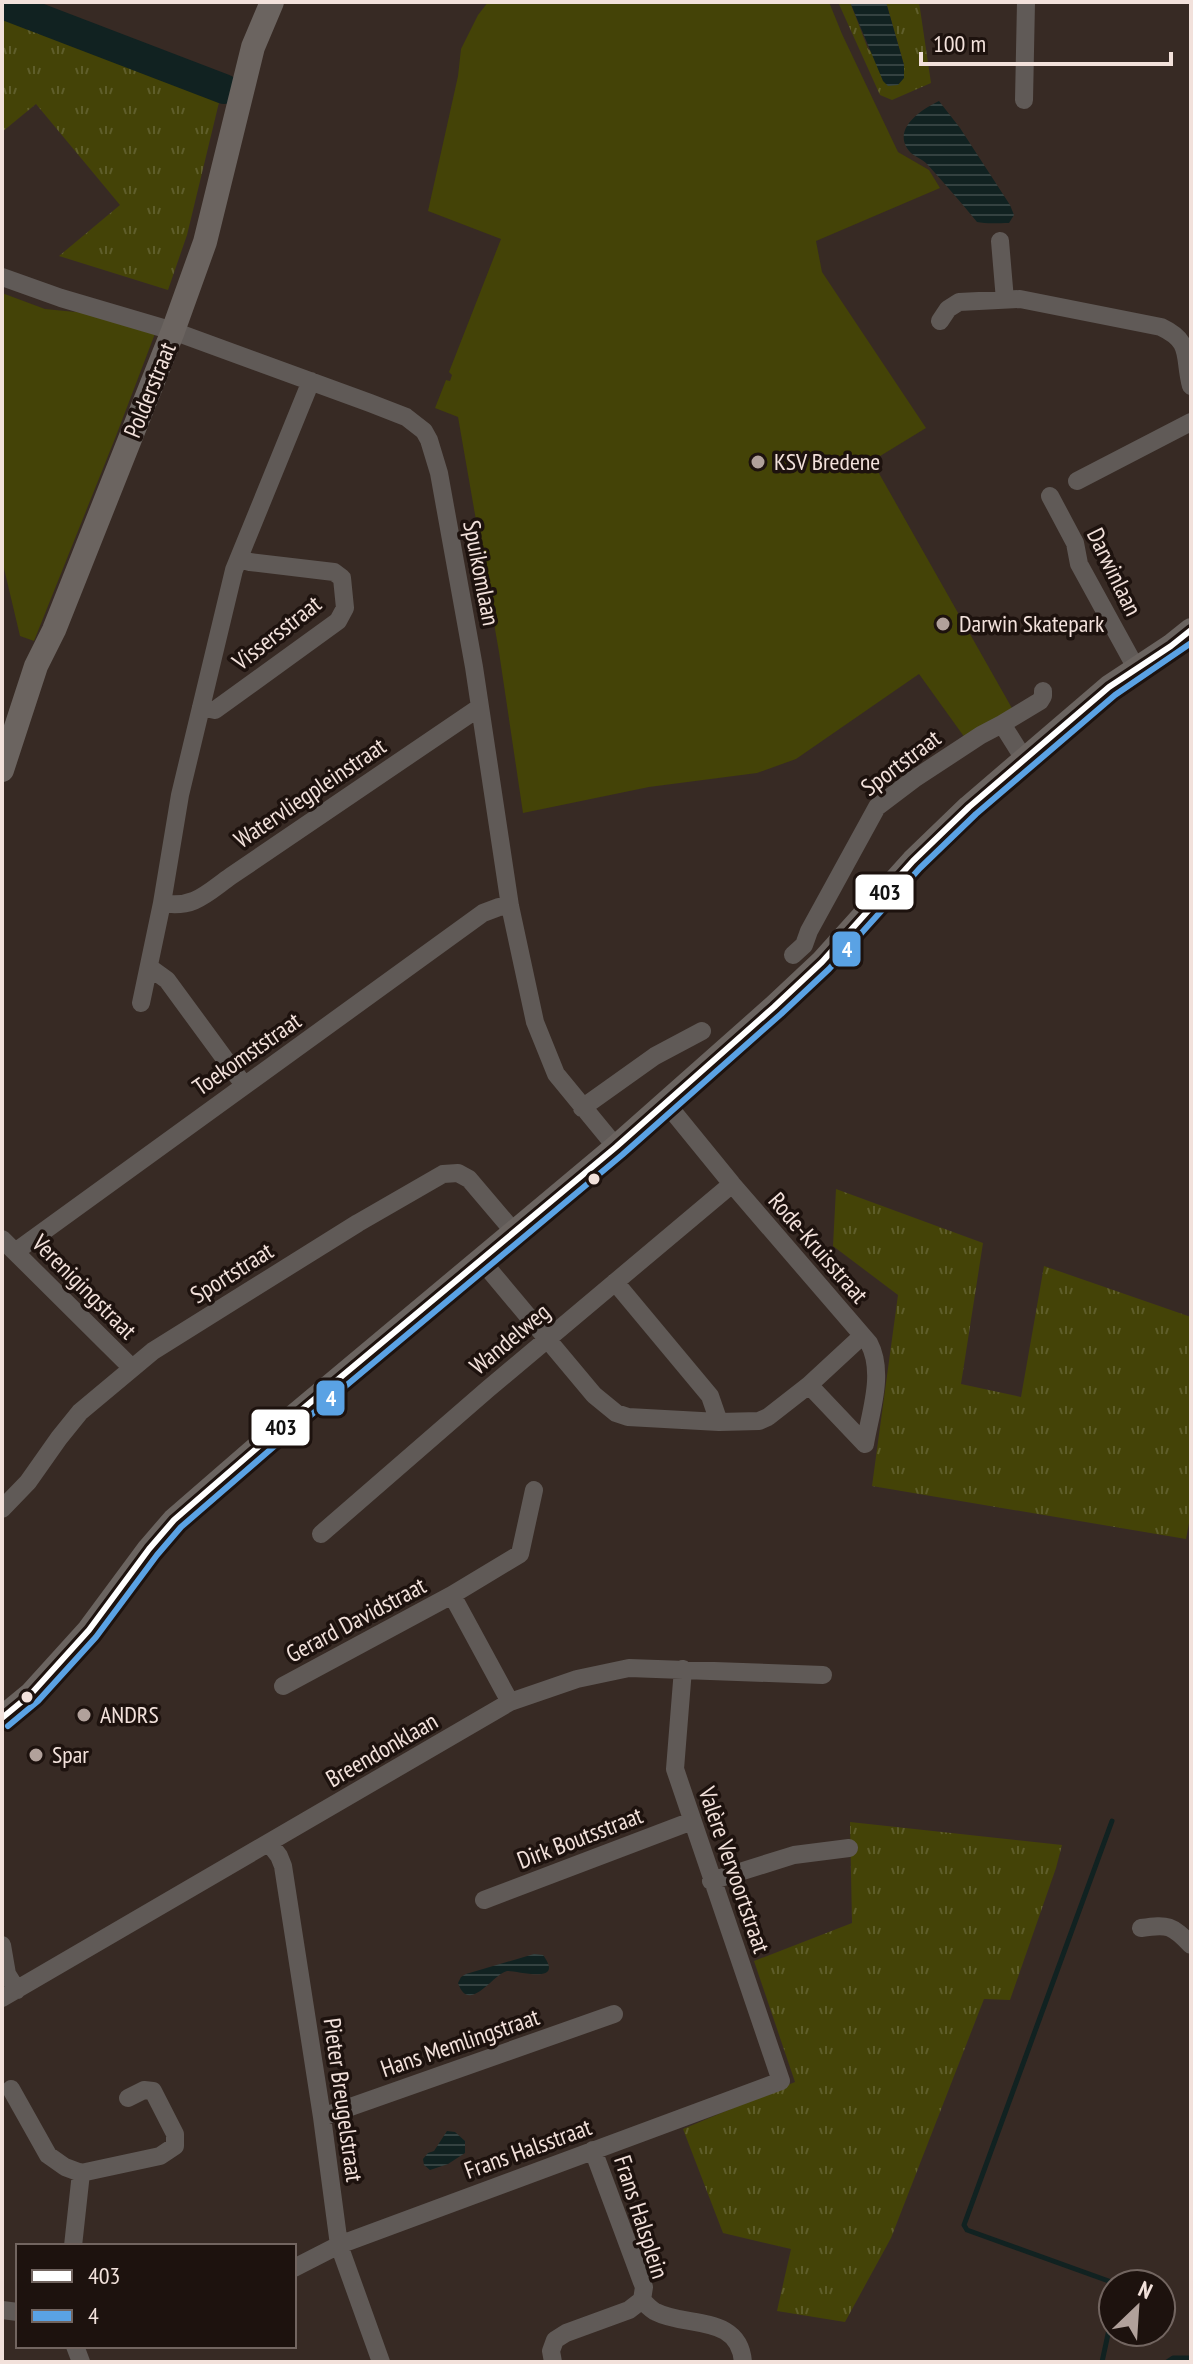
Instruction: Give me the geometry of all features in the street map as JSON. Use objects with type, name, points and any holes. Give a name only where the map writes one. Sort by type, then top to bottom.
[{"type":"street","name":"Polderstraat","points":[[2,770],[36,666],[54,630],[173,331],[205,242],[253,47],[272,2]]},
{"type":"street","points":[[1024,100],[1026,2]]},
{"type":"street","points":[[1000,241],[1005,300]]},
{"type":"street","name":"Spuikomlaan","points":[[2,277],[173,331],[311,381],[406,417],[424,431],[439,473],[480,707],[510,906],[535,1022],[556,1074],[616,1147]]},
{"type":"street","points":[[940,321],[948,309],[959,302],[1020,299],[1161,327],[1176,334],[1186,346],[1191,386]]},
{"type":"street","name":"Vissersstraat","points":[[141,1003],[180,795],[239,559],[311,381]]},
{"type":"street","points":[[1077,481],[1191,422]]},
{"type":"street","name":"Darwinlaan","points":[[1050,496],[1075,543],[1079,564],[1136,668]]},
{"type":"street","name":"Vissersstraat","points":[[201,707],[215,710],[338,621],[345,608],[342,578],[334,572],[239,559]]},
{"type":"street","points":[[2,1718],[31,1694],[89,1630],[174,1520],[616,1147],[774,1007],[806,954],[913,861],[969,807],[1109,687],[1191,630]]},
{"type":"street","name":"Sportstraat","points":[[806,954],[809,931],[877,807],[914,779],[1040,701],[1043,691]]},
{"type":"street","name":"Watervliegpleinstraat","points":[[162,903],[175,906],[194,903],[480,707]]},
{"type":"street","points":[[1002,724],[1024,759]]},
{"type":"street","name":"Toekomststraat","points":[[8,1246],[244,1085],[483,913],[510,906]]},
{"type":"street","points":[[149,967],[167,980],[244,1085]]},
{"type":"street","points":[[582,1108],[655,1056],[702,1031]]},
{"type":"street","name":"Rode-Kruisstraat","points":[[666,1103],[872,1350],[876,1374],[865,1444],[809,1385]]},
{"type":"street","name":"Sportstraat","points":[[2,1509],[28,1482],[80,1412],[153,1351],[358,1223],[443,1174],[458,1173],[469,1179],[514,1232]]},
{"type":"street","name":"Wandelweg","points":[[321,1534],[732,1184]]},
{"type":"street","name":"Verenigingstraat","points":[[8,1246],[132,1368]]},
{"type":"street","points":[[481,1260],[594,1395],[616,1413],[628,1417],[759,1421],[809,1385],[862,1336]]},
{"type":"street","points":[[615,1282],[710,1396],[719,1422]]},
{"type":"street","name":"Gerard Davidstraat","points":[[283,1686],[452,1595],[520,1554],[534,1490]]},
{"type":"street","name":"Gerard Davidstraat","points":[[452,1595],[510,1702]]},
{"type":"street","name":"Breendonklaan","points":[[9,1994],[510,1702],[577,1679],[629,1668],[823,1675]]},
{"type":"street","name":"Valère Vervoortstraat","points":[[683,1669],[675,1769],[781,2081]]},
{"type":"street","name":"Dirk Boutsstraat","points":[[484,1900],[692,1821]]},
{"type":"street","name":"Pieter Breugelstraat","points":[[269,1843],[283,1866],[339,2245],[381,2362]]},
{"type":"street","points":[[711,1881],[794,1855],[849,1848]]},
{"type":"street","points":[[1141,1928],[1169,1926],[1191,1945]]},
{"type":"street","points":[[2,1945],[9,1994]]},
{"type":"street","name":"Hans Memlingstraat","points":[[322,2117],[614,2014]]},
{"type":"street","name":"Frans Halsstraat","points":[[296,2267],[339,2245],[781,2081]]},
{"type":"street","points":[[11,2089],[50,2158],[69,2170],[81,2173],[160,2156],[175,2146],[175,2134],[153,2091],[144,2090],[128,2098]]},
{"type":"street","name":"Frans Halsplein","points":[[553,2362],[551,2351],[555,2340],[629,2310],[642,2300],[644,2287],[593,2150]]},
{"type":"street","points":[[73,2244],[81,2173]]},
{"type":"street","name":"Frans Halsplein","points":[[642,2300],[656,2312],[731,2334],[739,2346],[743,2362]]},
{"type":"green space","points":[[488,2],[829,2],[898,152],[929,170],[940,188],[816,241],[822,272],[926,428],[872,461],[1013,710],[965,738],[919,674],[796,759],[757,773],[649,787],[523,813],[458,417],[435,408],[446,380],[450,381],[452,375],[449,372],[501,239],[428,211],[458,76],[461,49]]},
{"type":"green space","points":[[838,2],[850,2],[868,49],[904,78],[904,65],[886,2],[919,2],[931,83],[892,100],[880,95]]},
{"type":"green space","points":[[2,6],[222,90],[187,235],[168,290],[59,256],[120,205],[36,104],[2,132]]},
{"type":"green space","points":[[2,293],[45,309],[86,313],[156,331],[34,641],[20,636],[2,560]]},
{"type":"green space","points":[[836,1189],[983,1243],[961,1384],[1021,1397],[1044,1266],[1191,1317],[1191,1512],[1186,1539],[872,1486],[898,1295],[833,1246]]},
{"type":"green space","points":[[850,1822],[1062,1845],[1010,2000],[984,1999],[891,2238],[845,2322],[777,2311],[791,2249],[723,2233],[683,2129],[795,2082],[754,1961],[852,1923]]},
{"type":"shaded area","points":[[850,2],[886,2],[904,65],[904,78],[898,85],[888,86],[883,81]]},
{"type":"shaded area","points":[[939,101],[1010,205],[1014,215],[1009,223],[977,222],[927,164],[911,153],[905,144],[904,136],[910,121]]},
{"type":"shaded area","points":[[534,1954],[543,1955],[548,1965],[544,1973],[507,1971],[475,1994],[468,1995],[458,1983],[466,1974]]},
{"type":"shaded area","points":[[447,2131],[455,2132],[465,2141],[465,2153],[448,2164],[430,2170],[423,2159],[434,2151]]},
{"type":"waterway","points":[[2,4],[224,89]]},
{"type":"waterway","points":[[1097,2277],[967,2230],[964,2225],[1112,1821]]},
{"type":"waterway","points":[[1102,2362],[1105,2348]]},
{"type":"waterway","points":[[1167,2362],[1173,2358],[1191,2358]]},
{"type":"transit line","name":"403","points":[[2,1718],[31,1694],[89,1630],[174,1520],[616,1147],[774,1007],[822,962],[913,861],[969,807],[1109,687],[1191,630]]},
{"type":"transit line","name":"4","points":[[8,1726],[38,1701],[96,1637],[181,1527],[622,1155],[781,1014],[829,969],[920,868],[976,814],[1115,695],[1191,643]]},
{"type":"place","name":"KSV Bredene","points":[[758,462]]},
{"type":"place","name":"Darwin Skatepark","points":[[943,624]]},
{"type":"place","name":"ANDRS","points":[[84,1715]]},
{"type":"place","name":"Spar","points":[[36,1755]]}]
